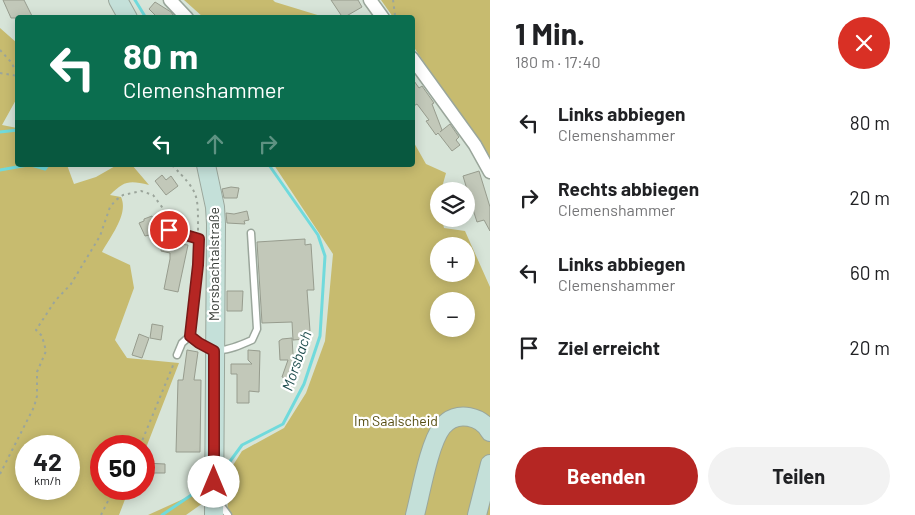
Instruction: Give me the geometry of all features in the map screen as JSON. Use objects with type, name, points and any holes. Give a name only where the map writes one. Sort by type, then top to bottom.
[{"type":"main road","points":[[118,0],[126,15]]},
{"type":"main road","name":"Morsbachtalstraße","points":[[206,167],[215,207],[214,504]]},
{"type":"main road","points":[[415,515],[435,441],[443,426],[451,419],[459,416],[469,417],[482,422],[490,432]]},
{"type":"main road","points":[[477,515],[490,464]]},
{"type":"street","points":[[170,0],[184,15]]},
{"type":"street","points":[[370,0],[381,15]]},
{"type":"street","points":[[415,62],[475,145],[490,172]]},
{"type":"lane","points":[[161,218],[169,230],[199,239],[190,336],[182,344],[177,354]]},
{"type":"lane","points":[[170,219],[178,233]]},
{"type":"lane","points":[[190,336],[214,351],[239,346],[252,340],[257,328],[251,233]]},
{"type":"lane","points":[[214,504],[222,508],[228,515]]},
{"type":"path","points":[[393,0],[395,15]]},
{"type":"path","points":[[0,50],[15,69]]},
{"type":"path","points":[[0,73],[15,75]]},
{"type":"path","points":[[174,167],[197,194],[199,239]]},
{"type":"path","points":[[0,474],[34,408],[38,396],[37,372],[46,351],[42,336],[36,330],[55,301],[71,284],[89,251],[100,236],[110,207],[123,195],[141,191],[153,195],[170,219]]},
{"type":"path","points":[[144,435],[177,354]]},
{"type":"path","points":[[101,515],[108,500]]},
{"type":"green space","points":[[184,0],[273,0],[317,15],[201,15]]},
{"type":"green space","points":[[381,0],[490,0],[490,160],[415,49],[415,15],[392,15]]},
{"type":"green space","points":[[0,28],[15,41],[15,102],[2,125],[15,128],[15,167],[68,167],[74,184],[96,177],[114,167],[134,167],[149,185],[136,182],[123,184],[110,195],[121,197],[123,211],[118,225],[102,252],[130,265],[134,288],[115,340],[127,358],[179,363],[151,435],[90,435],[90,500],[125,500],[119,515],[0,515]]},
{"type":"green space","name":"Im Saalscheid","points":[[415,145],[426,164],[446,173],[444,182],[430,182],[430,227],[444,227],[465,231],[468,237],[430,237],[430,282],[475,282],[475,253],[490,287],[490,515],[227,515],[228,501],[203,503],[186,515],[148,515],[223,481],[242,451],[284,428],[306,393],[325,341],[333,254],[275,167],[415,167]]},
{"type":"building","points":[[3,0],[24,0],[32,15],[15,15],[15,18],[11,18]]},
{"type":"building","points":[[331,0],[358,0],[362,7],[348,15],[341,15]]},
{"type":"building","points":[[155,2],[173,15],[155,15],[149,9]]},
{"type":"building","points":[[415,82],[419,88],[422,86],[434,103],[432,104],[442,130],[440,132],[450,124],[459,137],[456,140],[460,145],[452,151],[438,133],[436,135],[426,121],[429,120],[417,104],[415,105]]},
{"type":"building","points":[[479,171],[490,207],[490,231],[484,220],[477,222],[475,216],[475,182],[465,182],[463,176]]},
{"type":"building","points":[[162,175],[166,180],[171,176],[178,186],[166,195],[155,181]]},
{"type":"building","points":[[239,188],[237,198],[224,198],[222,189]]},
{"type":"building","points":[[247,211],[249,220],[244,221],[245,224],[227,223],[226,213],[234,214]]},
{"type":"building","points":[[152,216],[158,233],[145,236],[139,223]]},
{"type":"building","points":[[305,239],[305,245],[311,244],[314,290],[307,290],[310,331],[306,331],[306,339],[293,340],[292,322],[262,323],[257,242]]},
{"type":"building","points":[[162,242],[188,245],[178,292],[164,289],[170,253],[161,251]]},
{"type":"building","points":[[227,291],[243,291],[242,311],[227,311]]},
{"type":"building","points":[[152,324],[163,326],[161,340],[150,338]]},
{"type":"building","points":[[139,334],[149,338],[142,358],[132,355]]},
{"type":"building","points":[[292,338],[294,370],[296,370],[293,381],[282,377],[288,360],[280,360],[279,341]]},
{"type":"building","points":[[187,350],[198,352],[194,380],[201,380],[200,452],[176,452],[178,380],[183,380]]},
{"type":"building","points":[[248,350],[260,351],[259,392],[249,391],[249,403],[237,403],[237,374],[231,374],[231,364],[252,364],[248,360]]},
{"type":"building","points":[[155,464],[165,464],[165,473],[155,473]]},
{"type":"waterway","name":"Morsbach","points":[[135,0],[144,15]]},
{"type":"waterway","points":[[0,132],[15,130]]},
{"type":"waterway","points":[[0,170],[17,167]]},
{"type":"waterway","points":[[38,167],[45,169],[46,167]]},
{"type":"waterway","name":"Morsbach","points":[[220,475],[242,445],[283,424],[304,384],[320,336],[325,256],[318,235],[270,167]]},
{"type":"waterway","name":"Morsbach","points":[[162,515],[209,483]]},
{"type":"route","points":[[169,230],[199,239],[190,336],[214,351],[214,482]]}]
